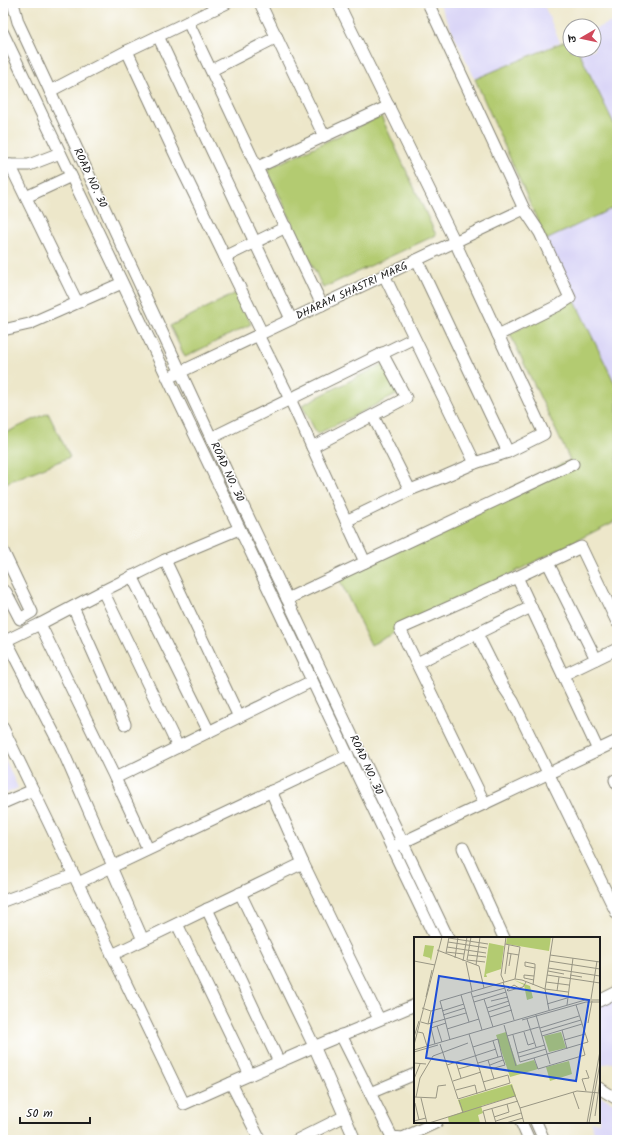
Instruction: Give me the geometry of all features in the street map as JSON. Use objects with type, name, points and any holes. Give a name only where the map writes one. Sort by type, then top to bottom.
[{"type":"street","name":"ROAD NO. 30","points":[[13,3],[18,22],[180,372],[448,937]]},
{"type":"street","points":[[50,91],[127,51],[227,3]]},
{"type":"street","points":[[260,3],[324,136]]},
{"type":"street","points":[[338,3],[455,242],[544,434],[508,452],[475,463],[443,478],[410,490],[346,520]]},
{"type":"street","points":[[428,3],[524,209],[540,233],[570,298],[498,335]]},
{"type":"street","points":[[188,22],[322,304]]},
{"type":"street","name":"ROAD NO. 30","points":[[3,33],[435,937]]},
{"type":"street","points":[[158,36],[291,319]]},
{"type":"street","points":[[212,70],[276,37]]},
{"type":"street","points":[[127,51],[225,257],[365,562]]},
{"type":"street","points":[[258,167],[389,106]]},
{"type":"street","points":[[6,165],[29,165],[60,153]]},
{"type":"street","points":[[6,165],[26,197],[78,302]]},
{"type":"street","points":[[26,197],[71,176]]},
{"type":"street","name":"DHARAM SHASTRI MARG","points":[[167,378],[524,209]]},
{"type":"street","points":[[225,257],[286,227]]},
{"type":"street","points":[[417,260],[508,452]]},
{"type":"street","points":[[384,275],[475,463]]},
{"type":"street","points":[[3,330],[28,324],[122,283]]},
{"type":"street","points":[[211,438],[414,338]]},
{"type":"street","points":[[312,446],[406,398],[382,354]]},
{"type":"street","points":[[373,416],[410,490]]},
{"type":"street","points":[[287,599],[573,464]]},
{"type":"street","points":[[144,940],[62,749],[5,641],[165,560],[239,528]]},
{"type":"street","points":[[485,804],[400,629],[581,547],[617,622]]},
{"type":"street","points":[[3,551],[32,612],[20,619],[6,592],[3,591]]},
{"type":"street","points":[[165,560],[239,717]]},
{"type":"street","points":[[548,563],[596,659]]},
{"type":"street","points":[[132,576],[209,732]]},
{"type":"street","points":[[517,577],[598,750]]},
{"type":"street","points":[[103,591],[178,747]]},
{"type":"street","points":[[72,607],[125,724]]},
{"type":"street","points":[[417,663],[531,607]]},
{"type":"street","points":[[40,624],[148,849]]},
{"type":"street","points":[[477,634],[503,686],[513,701],[617,914]]},
{"type":"street","points":[[563,675],[617,649]]},
{"type":"street","points":[[115,778],[312,681]]},
{"type":"street","points":[[3,728],[184,1104],[314,1046],[414,1005]]},
{"type":"street","points":[[392,848],[617,741]]},
{"type":"street","points":[[3,901],[112,867],[348,755]]},
{"type":"street","points":[[3,802],[33,790]]},
{"type":"street","points":[[271,791],[303,863],[379,1019]]},
{"type":"street","points":[[463,848],[504,937]]},
{"type":"street","points":[[112,955],[303,863]]},
{"type":"street","points":[[240,893],[314,1046],[355,1140]]},
{"type":"street","points":[[207,909],[279,1062]]},
{"type":"street","points":[[177,924],[250,1075]]},
{"type":"street","points":[[600,1000],[617,992]]},
{"type":"street","points":[[341,1035],[392,1137],[403,1138],[434,1123]]},
{"type":"street","points":[[370,1093],[414,1074]]},
{"type":"street","points":[[231,1083],[260,1140]]},
{"type":"street","points":[[600,1089],[617,1099]]},
{"type":"street","points":[[297,1140],[345,1116]]},
{"type":"street","points":[[521,1123],[529,1140]]},
{"type":"street","points":[[536,1123],[544,1140]]},
{"type":"shaded area","points":[[439,3],[543,3],[560,42],[475,79]]},
{"type":"shaded area","points":[[617,20],[617,130],[582,58],[602,58],[602,26]]},
{"type":"shaded area","points":[[617,206],[617,388],[546,240]]},
{"type":"shaded area","points":[[3,755],[18,788],[3,795]]},
{"type":"shaded area","points":[[617,996],[617,1062],[600,1065],[600,1004]]},
{"type":"shaded area","points":[[600,1096],[617,1105],[617,1140],[596,1140],[591,1123],[600,1123]]},
{"type":"green space","points":[[562,42],[562,58],[582,58],[617,130],[617,206],[546,240],[475,79]]},
{"type":"green space","points":[[381,116],[436,235],[323,288],[267,169]]},
{"type":"green space","points":[[236,293],[251,324],[185,357],[170,326]]},
{"type":"green space","points":[[574,299],[617,388],[617,520],[371,645],[338,577],[570,460],[510,334]]},
{"type":"green space","points":[[383,364],[398,394],[317,434],[302,405]]},
{"type":"green space","points":[[48,413],[70,457],[3,484],[3,434]]}]
